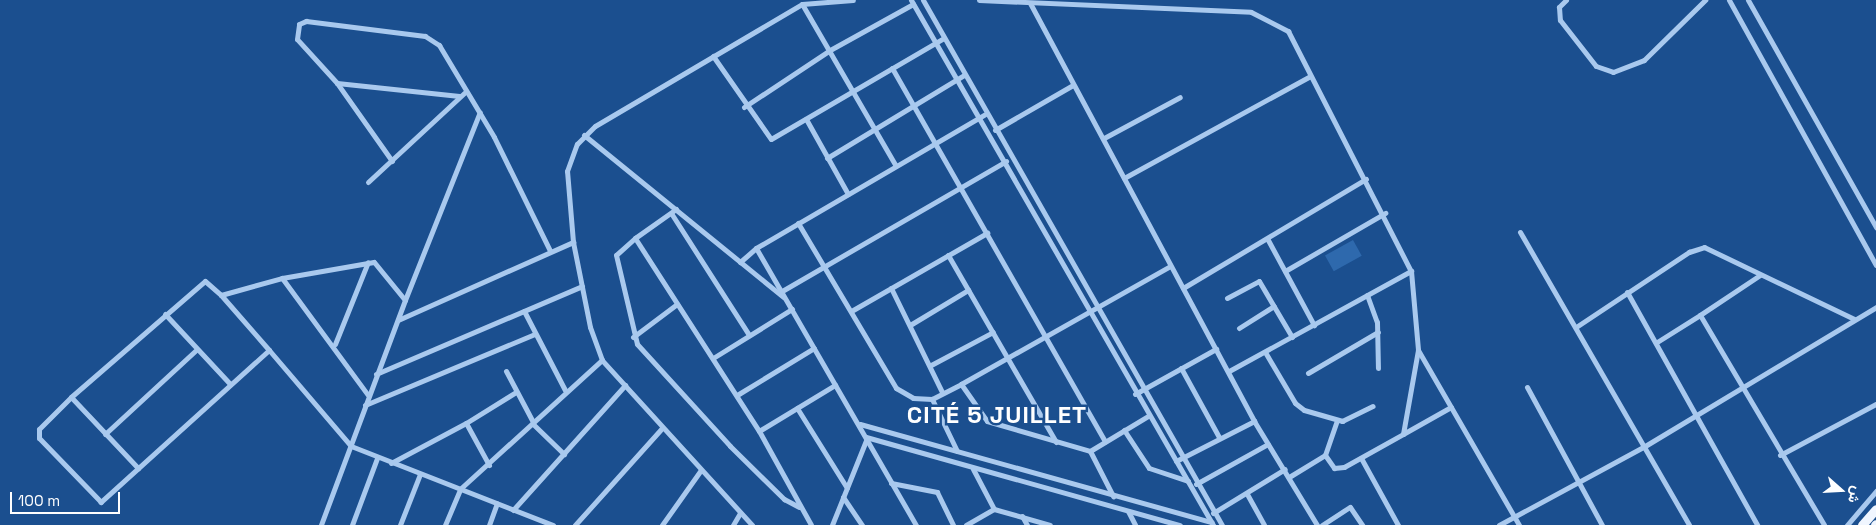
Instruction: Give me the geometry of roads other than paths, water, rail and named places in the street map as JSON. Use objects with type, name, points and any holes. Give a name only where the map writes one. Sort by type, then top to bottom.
[{"type":"main road","points":[[1862,525],[1876,509]]},
{"type":"street","points":[[752,525],[602,360],[582,286],[573,242],[567,171],[584,135],[713,56],[802,4],[853,0]]},
{"type":"street","points":[[923,0],[995,130],[1146,388],[1222,525]]},
{"type":"street","points":[[979,0],[1251,12],[1288,31],[1310,76],[1385,213],[1411,270],[1418,350],[1403,434]]},
{"type":"street","points":[[1566,0],[1559,7],[1560,20],[1596,66],[1613,72],[1644,60],[1705,0]]},
{"type":"street","points":[[1729,0],[1876,265]]},
{"type":"street","points":[[1748,0],[1876,228]]},
{"type":"street","points":[[744,107],[830,50],[912,2],[934,44],[1090,311],[1135,394],[1212,524]]},
{"type":"street","points":[[1030,3],[1073,85],[1104,138],[1170,266],[1229,371],[1254,421],[1285,469],[1317,525]]},
{"type":"street","points":[[802,4],[854,89],[896,166]]},
{"type":"street","points":[[392,161],[337,83],[297,39],[299,24],[306,21],[425,36],[439,45],[462,94],[480,112],[550,251]]},
{"type":"street","points":[[713,56],[744,107],[769,139],[944,38]]},
{"type":"street","points":[[892,68],[1105,441]]},
{"type":"street","points":[[827,158],[964,75]]},
{"type":"street","points":[[1124,178],[1310,76]]},
{"type":"street","points":[[337,83],[462,94]]},
{"type":"street","points":[[995,130],[1073,85]]},
{"type":"street","points":[[368,182],[462,94]]},
{"type":"street","points":[[1104,138],[1180,97]]},
{"type":"street","points":[[321,525],[376,374],[480,112]]},
{"type":"street","points":[[740,262],[756,248],[986,114]]},
{"type":"street","points":[[806,119],[848,194]]},
{"type":"street","points":[[584,135],[673,211],[786,299]]},
{"type":"street","points":[[782,291],[825,263],[1011,158]]},
{"type":"street","points":[[1183,288],[1268,240],[1366,179]]},
{"type":"street","points":[[673,211],[635,238],[616,255],[633,337],[730,446],[784,499],[798,507]]},
{"type":"street","points":[[673,211],[749,335]]},
{"type":"street","points":[[1285,271],[1385,213]]},
{"type":"street","points":[[798,223],[853,310],[896,388],[913,398],[932,399],[942,392],[962,384],[1170,266]]},
{"type":"street","points":[[1043,229],[1051,225]]},
{"type":"street","points":[[853,310],[987,232]]},
{"type":"street","points":[[1520,232],[1689,525]]},
{"type":"street","points":[[635,238],[737,395],[759,431],[798,507],[811,525]]},
{"type":"street","points":[[1268,240],[1314,325]]},
{"type":"street","points":[[397,320],[573,242]]},
{"type":"street","points":[[756,248],[835,385],[860,424],[916,525]]},
{"type":"street","points":[[1576,327],[1696,248],[1711,249],[1760,275],[1854,319]]},
{"type":"street","points":[[948,255],[1056,442]]},
{"type":"street","points":[[221,295],[282,278],[368,262],[378,264],[405,300]]},
{"type":"street","points":[[335,344],[368,262]]},
{"type":"street","points":[[1229,371],[1411,270]]},
{"type":"street","points":[[1657,342],[1760,275]]},
{"type":"street","points":[[282,278],[335,344],[368,395]]},
{"type":"street","points":[[1227,298],[1256,280],[1292,337]]},
{"type":"street","points":[[270,350],[138,468],[97,501],[38,434],[71,398],[202,282],[221,295],[270,350],[351,446],[543,523],[553,525]]},
{"type":"street","points":[[376,374],[582,286]]},
{"type":"street","points":[[891,288],[931,365],[942,392]]},
{"type":"street","points":[[910,324],[968,290]]},
{"type":"street","points":[[1627,292],[1657,342],[1694,414],[1756,525]]},
{"type":"street","points":[[1367,295],[1378,332],[1378,368]]},
{"type":"street","points":[[633,337],[677,304]]},
{"type":"street","points":[[1239,328],[1274,306]]},
{"type":"street","points":[[1499,525],[1579,484],[1645,446],[1742,384],[1876,307]]},
{"type":"street","points":[[713,358],[792,309]]},
{"type":"street","points":[[524,311],[565,390]]},
{"type":"street","points":[[165,314],[230,384]]},
{"type":"street","points":[[1700,315],[1742,384],[1780,455],[1824,525]]},
{"type":"street","points":[[931,365],[993,332]]},
{"type":"street","points":[[1308,373],[1378,332]]},
{"type":"street","points":[[365,405],[535,334]]},
{"type":"street","points":[[737,395],[814,348]]},
{"type":"street","points":[[105,434],[197,349]]},
{"type":"street","points":[[1135,394],[1216,349]]},
{"type":"street","points":[[1418,350],[1519,525]]},
{"type":"street","points":[[1265,352],[1294,403],[1337,421],[1373,406]]},
{"type":"street","points":[[445,525],[460,489],[533,423],[565,390],[602,360]]},
{"type":"street","points":[[1181,368],[1219,437]]},
{"type":"street","points":[[506,371],[533,423],[564,454]]},
{"type":"street","points":[[962,384],[987,421],[1090,451],[1113,496]]},
{"type":"street","points":[[513,510],[625,385]]},
{"type":"street","points":[[759,431],[835,385]]},
{"type":"street","points":[[1527,387],[1602,525]]},
{"type":"street","points":[[391,463],[466,423],[516,392]]},
{"type":"street","points":[[71,398],[138,468]]},
{"type":"street","points":[[932,399],[957,451]]},
{"type":"street","points":[[1780,455],[1876,404]]},
{"type":"street","points":[[1325,455],[1337,469],[1361,458],[1451,407]]},
{"type":"street","points":[[797,408],[847,488]]},
{"type":"street","points":[[1090,451],[1148,416]]},
{"type":"street","points":[[1176,461],[1219,437],[1254,421]]},
{"type":"street","points":[[1289,477],[1325,455],[1337,421]]},
{"type":"street","points":[[466,423],[489,464]]},
{"type":"street","points":[[860,424],[1212,524]]},
{"type":"street","points":[[575,525],[662,428]]},
{"type":"street","points":[[1124,430],[1149,468],[1189,484],[1198,482],[1268,444]]},
{"type":"street","points":[[832,525],[867,438]]},
{"type":"street","points":[[867,438],[1180,525]]},
{"type":"street","points":[[961,465],[964,453]]},
{"type":"street","points":[[352,525],[377,458]]},
{"type":"street","points":[[1361,458],[1398,525]]},
{"type":"street","points":[[973,469],[994,508],[1050,525]]},
{"type":"street","points":[[1208,516],[1247,494],[1285,469]]},
{"type":"street","points":[[662,525],[701,470]]},
{"type":"street","points":[[400,525],[420,474]]},
{"type":"street","points":[[891,483],[936,492],[953,525]]},
{"type":"street","points":[[1846,525],[1876,491]]},
{"type":"street","points":[[1247,494],[1264,525]]},
{"type":"street","points":[[843,497],[862,525]]},
{"type":"street","points":[[1118,507],[1120,498]]},
{"type":"street","points":[[489,525],[497,503]]},
{"type":"street","points":[[966,525],[974,523],[994,508]]},
{"type":"street","points":[[1322,525],[1350,508],[1362,525]]},
{"type":"street","points":[[1128,511],[1135,525]]},
{"type":"street","points":[[732,525],[740,512]]},
{"type":"street","points":[[1022,516],[1028,525]]},
{"type":"district","name":"CITÉ 5 JUILLET","points":[[997,415]]}]
